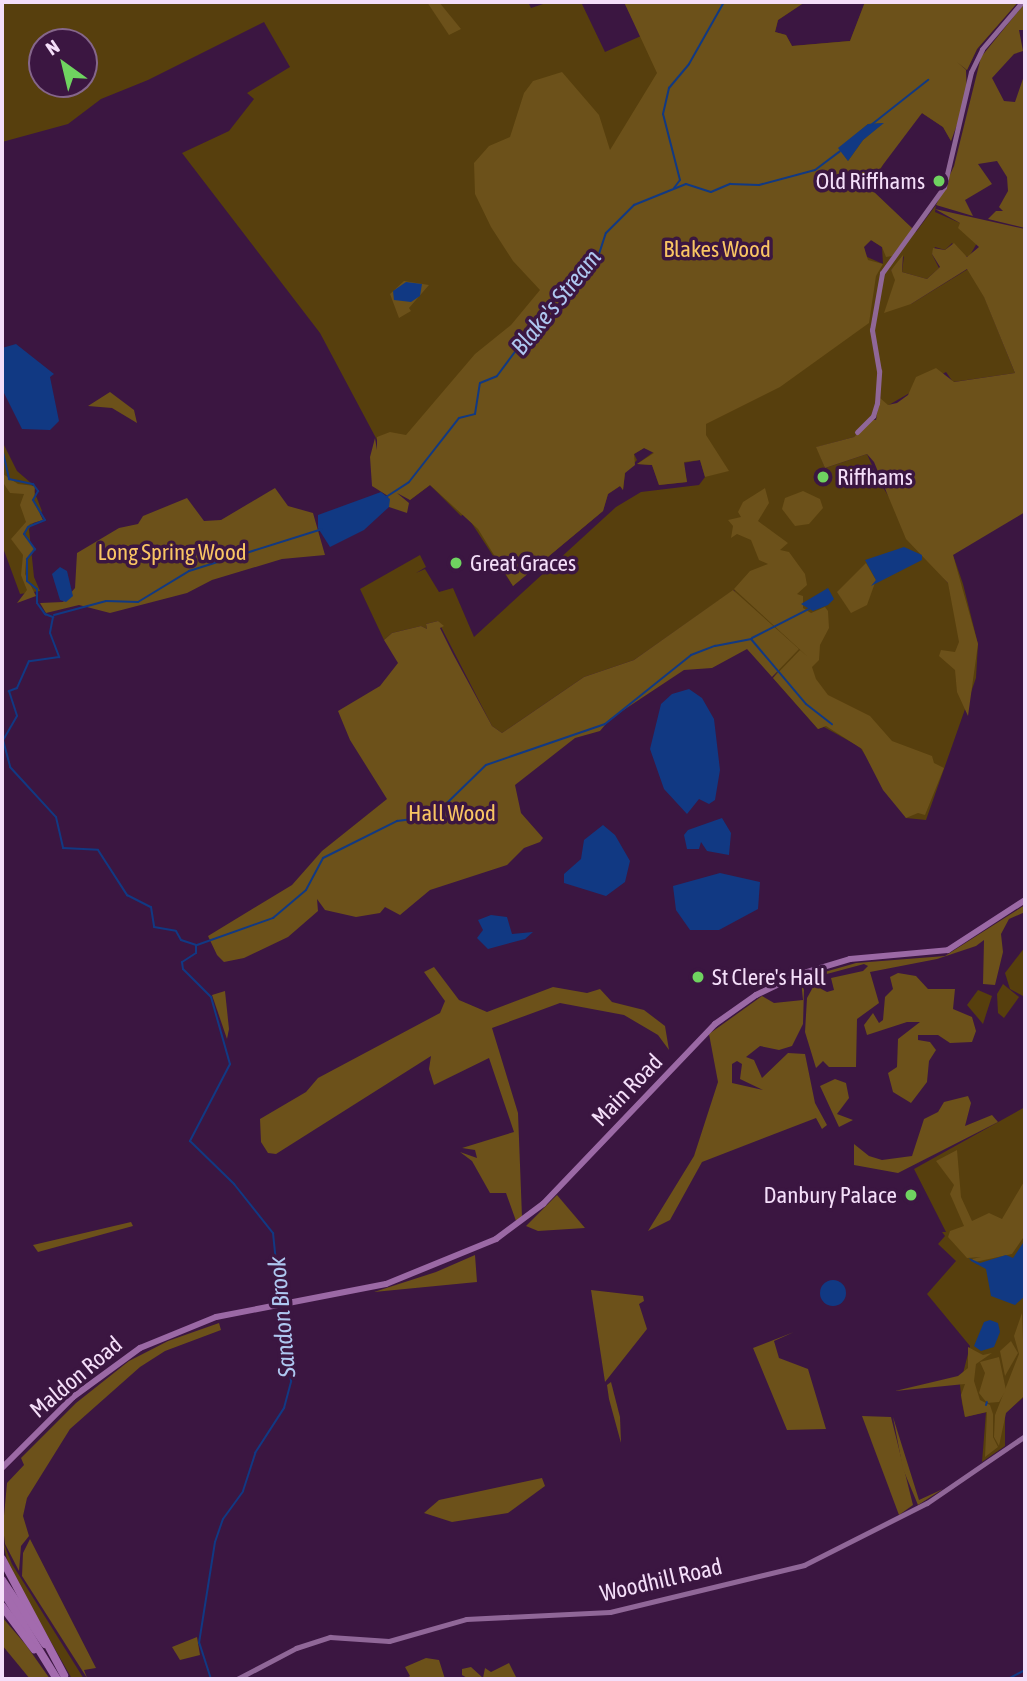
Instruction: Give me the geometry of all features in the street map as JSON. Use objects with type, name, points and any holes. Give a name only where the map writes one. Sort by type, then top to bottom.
[{"type":"highway","points":[[2,1559],[61,1678]]},
{"type":"highway","points":[[2,1580],[61,1678]]},
{"type":"highway","points":[[2,1590],[61,1678]]},
{"type":"highway","points":[[2,1606],[61,1678]]},
{"type":"main road","name":"Main Road","points":[[285,1303],[386,1284],[496,1239],[542,1204],[715,1024],[756,995],[800,974],[850,959],[948,950],[1025,900]]},
{"type":"main road","name":"Maldon Road","points":[[2,1468],[73,1396],[140,1348],[216,1317],[285,1303]]},
{"type":"main road","name":"Maldon Road","points":[[2,1459],[15,1452]]},
{"type":"street","points":[[857,432],[873,416],[877,403],[879,371],[872,330],[882,273],[944,187],[971,72],[982,48],[1021,2]]},
{"type":"street","name":"Woodhill Road","points":[[237,1679],[296,1648],[330,1637],[389,1641],[466,1619],[610,1612],[804,1565],[927,1503],[1025,1436]]},
{"type":"green space","points":[[2,2],[528,2],[531,8],[549,2],[581,2],[605,52],[641,36],[624,2],[805,2],[778,20],[775,32],[786,35],[792,46],[850,41],[865,2],[1018,2],[977,49],[967,70],[957,62],[966,70],[965,89],[951,141],[943,127],[922,113],[889,151],[871,190],[916,232],[936,205],[935,212],[960,223],[977,243],[969,257],[960,254],[952,243],[945,250],[935,247],[932,254],[939,268],[927,279],[902,272],[904,256],[891,270],[911,304],[968,269],[984,296],[1015,373],[953,382],[946,372],[887,406],[854,437],[817,447],[825,468],[867,454],[879,481],[929,561],[948,583],[953,555],[963,584],[978,644],[976,678],[926,820],[906,818],[860,747],[824,727],[818,729],[773,678],[778,671],[734,590],[634,660],[584,677],[502,733],[492,726],[438,621],[426,624],[427,629],[421,626],[392,633],[384,640],[360,589],[420,555],[426,567],[416,573],[425,569],[439,592],[453,588],[474,637],[616,507],[641,492],[699,485],[705,477],[700,460],[683,463],[687,482],[659,485],[652,465],[637,464],[655,451],[644,448],[634,454],[637,460],[625,473],[623,490],[620,486],[608,494],[603,511],[513,586],[465,513],[461,516],[430,485],[410,500],[378,467],[377,440],[320,333],[182,153],[229,131],[254,99],[247,93],[290,67],[264,22],[148,80],[101,99],[68,124],[2,142]],"holes":[[[871,240],[882,247],[883,264],[865,256],[864,246]]]},
{"type":"green space","points":[[427,2],[439,2],[461,29],[449,35]]},
{"type":"green space","name":"Blakes Wood","points":[[624,2],[805,2],[778,20],[775,32],[786,35],[792,46],[850,41],[865,2],[1018,2],[977,49],[967,70],[957,62],[966,70],[967,98],[951,141],[943,127],[922,113],[876,174],[872,190],[913,229],[892,256],[886,257],[882,247],[871,240],[864,247],[868,260],[883,264],[876,276],[869,323],[780,387],[706,424],[706,435],[729,471],[705,477],[700,460],[684,462],[687,482],[659,485],[652,465],[637,464],[654,453],[644,448],[634,454],[635,465],[625,473],[623,490],[620,486],[608,494],[603,511],[513,586],[478,529],[430,485],[410,500],[397,493],[409,503],[407,513],[389,507],[388,496],[372,486],[370,457],[375,438],[377,450],[377,437],[390,432],[406,435],[475,354],[511,325],[540,290],[513,261],[491,227],[475,194],[474,163],[489,146],[510,137],[524,93],[533,81],[562,72],[599,115],[610,150],[657,73]],"holes":[[[883,123],[863,140],[848,161],[839,148],[868,124]]]},
{"type":"green space","points":[[1025,3],[1025,30],[1019,30],[1023,51],[1014,54],[992,78],[1004,101],[1015,102],[1025,73],[1025,228],[988,219],[996,211],[1003,211],[999,207],[1008,191],[1007,177],[997,161],[978,164],[992,184],[965,200],[973,216],[936,205],[954,166],[981,57]]},
{"type":"green space","points":[[935,209],[1025,229],[1025,512],[953,555],[978,644],[968,716],[957,692],[955,670],[939,656],[941,650],[955,652],[959,642],[948,583],[906,539],[874,462],[867,454],[825,468],[816,447],[854,437],[871,419],[876,420],[880,398],[888,405],[897,403],[908,395],[916,377],[936,368],[954,382],[1015,373],[984,297],[967,269],[911,304],[884,313],[895,280],[891,270],[903,255],[902,272],[927,279],[940,267],[932,254],[933,248],[945,250],[954,243],[967,257],[979,247],[958,228],[960,223]]},
{"type":"green space","points":[[404,281],[429,285],[409,308],[411,311],[399,318],[390,294]]},
{"type":"green space","points":[[110,392],[134,410],[137,423],[112,408],[88,406]]},
{"type":"green space","points":[[2,441],[17,471],[31,483],[42,511],[29,529],[34,577],[40,591],[20,594],[2,545]]},
{"type":"green space","points":[[2,450],[3,474],[18,484],[35,486],[34,502],[43,520],[30,524],[23,534],[35,549],[26,561],[25,574],[36,596],[17,603],[27,590],[21,575],[23,555],[11,539],[26,522],[20,505],[24,494],[10,493],[2,481]]},
{"type":"green space","name":"Long Spring Wood","points":[[275,488],[288,506],[313,513],[325,555],[282,559],[212,580],[187,593],[110,613],[79,605],[46,613],[40,603],[63,602],[75,588],[77,553],[119,528],[138,524],[143,516],[187,498],[204,521],[221,520]]},
{"type":"green space","points":[[765,488],[769,503],[758,521],[788,543],[780,550],[789,552],[805,574],[807,585],[797,594],[803,596],[803,608],[811,613],[825,607],[828,611],[829,628],[820,645],[819,660],[812,667],[816,679],[828,695],[870,716],[892,741],[932,756],[934,763],[944,768],[925,815],[918,813],[906,818],[883,790],[862,749],[826,726],[818,729],[773,678],[800,650],[808,657],[734,589],[750,571],[768,564],[759,560],[751,540],[737,534],[731,538],[733,526],[728,520],[741,517],[738,512],[743,502]]},
{"type":"green space","points":[[803,491],[820,499],[823,508],[809,524],[795,526],[782,509],[785,498]]},
{"type":"green space","points":[[866,563],[876,580],[867,605],[851,613],[837,592]]},
{"type":"green space","name":"Hall Wood","points":[[733,590],[799,649],[772,677],[747,649],[712,668],[684,670],[610,719],[600,731],[575,738],[515,785],[521,813],[543,838],[540,842],[524,848],[507,865],[430,890],[400,915],[385,907],[380,913],[356,917],[325,910],[317,899],[318,911],[288,937],[244,958],[224,962],[217,955],[208,936],[292,885],[322,851],[387,799],[350,740],[338,711],[380,686],[398,663],[384,640],[392,633],[421,626],[427,629],[426,624],[438,621],[444,626],[440,628],[492,726],[502,733],[584,677],[634,660]]},
{"type":"green space","points":[[1025,905],[1025,912],[1009,919],[1001,934],[1003,952],[995,985],[983,984],[984,940],[976,946],[937,959],[870,972],[879,1003],[857,1019],[856,1067],[829,1067],[823,1061],[816,1068],[805,1032],[807,998],[812,989],[807,977],[856,963],[945,956]],"holes":[[[864,964],[868,966],[863,971],[831,978],[834,990],[827,992],[812,984],[823,975]]]},
{"type":"green space","points":[[1025,947],[1025,997],[1010,989],[1005,973]]},
{"type":"green space","points":[[434,967],[459,1000],[487,1012],[553,987],[587,993],[600,989],[612,1002],[644,1010],[665,1026],[669,1050],[658,1035],[624,1015],[560,1003],[492,1028],[518,1113],[522,1217],[516,1221],[506,1193],[490,1193],[472,1161],[460,1152],[477,1158],[475,1150],[462,1148],[514,1132],[489,1058],[434,1085],[429,1069],[431,1056],[276,1154],[268,1153],[261,1142],[260,1119],[306,1092],[318,1078],[440,1013],[445,1001],[424,972]]},
{"type":"green space","points":[[898,973],[916,976],[928,989],[955,989],[953,1009],[972,1017],[976,1031],[972,1042],[950,1043],[938,1035],[918,1035],[918,1040],[930,1042],[936,1050],[929,1061],[927,1082],[911,1103],[893,1092],[888,1073],[897,1067],[898,1039],[920,1022],[907,1022],[867,1035],[864,1025],[873,1013],[879,1023],[883,1020],[885,997],[893,989],[890,977]]},
{"type":"green space","points":[[801,982],[804,990],[803,1024],[792,1046],[779,1050],[760,1046],[746,1057],[754,1060],[762,1078],[788,1053],[805,1054],[815,1103],[827,1125],[822,1129],[816,1118],[702,1162],[670,1220],[648,1231],[694,1156],[718,1082],[709,1034],[762,996],[774,1003],[803,1000]],"holes":[[[737,1061],[742,1064],[740,1079],[763,1090],[732,1083],[732,1064]]]},
{"type":"green space","points":[[1003,984],[1019,997],[1004,1018],[998,1013],[997,994]]},
{"type":"green space","points":[[978,990],[992,996],[983,1024],[967,1005]]},
{"type":"green space","points":[[225,991],[229,1029],[227,1039],[212,995]]},
{"type":"green space","points":[[835,1079],[846,1083],[849,1098],[837,1114],[853,1120],[839,1127],[820,1086]]},
{"type":"green space","points":[[968,1096],[971,1103],[965,1126],[992,1115],[998,1122],[898,1173],[854,1165],[854,1144],[869,1156],[882,1160],[912,1156],[924,1119],[938,1112],[944,1102]]},
{"type":"green space","points":[[1025,1107],[1025,1396],[1005,1413],[1005,1446],[982,1462],[986,1412],[965,1417],[960,1385],[970,1346],[927,1294],[956,1261],[938,1244],[945,1236],[942,1232],[946,1232],[914,1169]]},
{"type":"green space","points":[[957,1150],[961,1197],[972,1221],[989,1213],[1002,1219],[1025,1180],[1025,1235],[1012,1254],[975,1262],[972,1259],[981,1257],[967,1258],[948,1237],[950,1231],[964,1226],[950,1194],[954,1185],[936,1161]]},
{"type":"green space","points":[[557,1195],[585,1228],[538,1231],[526,1226]]},
{"type":"green space","points":[[131,1222],[133,1226],[38,1252],[33,1245]]},
{"type":"green space","points":[[475,1255],[477,1282],[374,1292],[436,1272]]},
{"type":"green space","points":[[591,1290],[643,1296],[644,1301],[639,1304],[647,1329],[605,1382]]},
{"type":"green space","points":[[1022,1313],[1025,1395],[1006,1413],[999,1446],[994,1437],[995,1415],[1019,1354],[1014,1336]]},
{"type":"green space","points":[[219,1323],[221,1330],[165,1351],[140,1367],[70,1429],[27,1498],[23,1516],[29,1536],[21,1546],[19,1571],[5,1544],[3,1527],[7,1483],[24,1465],[21,1458],[76,1403],[129,1361],[168,1341]]},
{"type":"green space","points":[[794,1332],[774,1341],[779,1358],[808,1369],[826,1429],[787,1430],[753,1348]]},
{"type":"green space","points":[[1011,1341],[1018,1353],[1005,1376],[1000,1351]]},
{"type":"green space","points":[[968,1347],[983,1355],[992,1353],[976,1364],[974,1381],[980,1400],[990,1405],[993,1414],[993,1437],[998,1447],[985,1457],[987,1412],[965,1417],[961,1395],[965,1384],[895,1391],[958,1376],[968,1368]]},
{"type":"green space","points":[[999,1357],[1006,1390],[999,1402],[987,1403],[979,1393],[985,1373],[980,1362]]},
{"type":"green space","points":[[611,1382],[620,1417],[621,1443],[609,1399],[607,1385]]},
{"type":"green space","points":[[862,1416],[891,1417],[913,1505],[899,1515]]},
{"type":"green space","points":[[893,1417],[919,1500],[943,1489],[918,1505],[903,1469]]},
{"type":"green space","points":[[542,1478],[545,1486],[508,1513],[452,1522],[424,1513],[439,1500]]},
{"type":"green space","points":[[2,1539],[12,1564],[84,1679],[72,1679],[9,1568]]},
{"type":"green space","points":[[30,1539],[96,1668],[84,1670],[87,1678],[22,1576],[23,1553]]},
{"type":"green space","points":[[2,1617],[50,1679],[30,1679],[2,1645]]},
{"type":"green space","points":[[197,1637],[200,1655],[180,1660],[172,1647]]},
{"type":"green space","points":[[426,1658],[439,1660],[445,1679],[405,1679],[410,1676],[405,1667]]},
{"type":"green space","points":[[509,1663],[517,1679],[469,1679],[462,1675],[462,1669],[471,1667],[483,1678],[485,1668],[491,1672]]},
{"type":"water","points":[[884,123],[863,140],[848,161],[838,148],[868,124]]},
{"type":"water","points":[[406,282],[422,284],[420,296],[411,302],[394,300],[393,291]]},
{"type":"water","points":[[16,344],[54,374],[50,377],[59,421],[50,430],[22,429],[2,389],[2,348]]},
{"type":"water","points":[[381,492],[390,499],[389,507],[364,530],[330,547],[318,528],[318,515]]},
{"type":"water","points":[[904,547],[922,555],[922,560],[871,586],[876,580],[865,560]]},
{"type":"water","points":[[60,567],[67,571],[73,596],[66,602],[60,600],[52,574]]},
{"type":"water","points":[[828,588],[834,599],[828,605],[813,611],[801,604]]},
{"type":"water","points":[[689,689],[702,698],[714,719],[720,770],[715,800],[709,804],[699,799],[687,814],[664,789],[650,749],[661,704],[672,694]]},
{"type":"water","points":[[722,818],[731,833],[729,855],[707,851],[701,842],[699,849],[687,849],[684,835],[688,830]]},
{"type":"water","points":[[603,825],[615,835],[630,861],[625,882],[606,896],[564,883],[564,874],[581,859],[584,840]]},
{"type":"water","points":[[720,873],[760,882],[758,909],[719,930],[690,930],[676,910],[673,886]]},
{"type":"water","points":[[491,915],[507,917],[512,934],[533,932],[525,939],[488,949],[477,938],[483,930],[478,920]]},
{"type":"water","points":[[1025,1240],[1025,1296],[1015,1305],[991,1296],[986,1269],[969,1258],[980,1263],[1006,1255],[1013,1258]]},
{"type":"water","points":[[833,1280],[842,1284],[846,1293],[842,1302],[833,1306],[824,1302],[820,1293],[824,1284]]},
{"type":"water","points":[[990,1320],[998,1323],[1000,1332],[994,1347],[981,1351],[974,1346],[984,1322]]},
{"type":"waterway","name":"Blake's Stream","points":[[674,188],[680,180],[663,114],[669,88],[689,64],[724,2]]},
{"type":"waterway","name":"Blake's Stream","points":[[871,125],[928,80]]},
{"type":"waterway","name":"Blake's Stream","points":[[386,497],[409,482],[459,418],[475,414],[480,383],[497,376],[569,279],[599,254],[606,233],[634,205],[686,184],[711,192],[730,184],[759,185],[815,170],[840,151]]},
{"type":"waterway","name":"Sandon Brook","points":[[2,448],[9,479],[33,484],[38,491],[33,500],[45,520],[28,527],[24,534],[35,549],[27,559],[27,581],[37,589],[37,603],[45,614],[53,617],[50,633],[59,657],[29,661],[17,688],[9,691],[17,716],[3,740],[10,767],[56,817],[63,848],[98,850],[127,895],[151,907],[154,927],[176,931],[181,940],[196,945],[196,953],[182,962],[183,969],[211,997],[230,1064],[190,1141],[234,1184],[273,1233],[280,1301]]},
{"type":"waterway","name":"Blake's Stream","points":[[54,615],[106,601],[138,602],[189,571],[322,529]]},
{"type":"waterway","points":[[752,638],[809,609]]},
{"type":"waterway","points":[[197,945],[273,918],[306,890],[323,858],[397,821],[421,818],[447,803],[486,765],[605,724],[691,655],[715,646],[751,639],[806,704],[832,724]]},
{"type":"waterway","name":"Sandon Brook","points":[[211,1679],[199,1643],[215,1542],[223,1519],[243,1491],[255,1453],[284,1408],[291,1381],[281,1307]]},
{"type":"waterway","points":[[1008,1679],[1025,1670]]},
{"type":"place","name":"Old Riffhams","points":[[939,181]]},
{"type":"place","name":"Riffhams","points":[[823,477]]},
{"type":"place","name":"Great Graces","points":[[456,563]]},
{"type":"place","name":"St Clere's Hall","points":[[698,977]]},
{"type":"place","name":"Danbury Palace","points":[[911,1195]]}]
